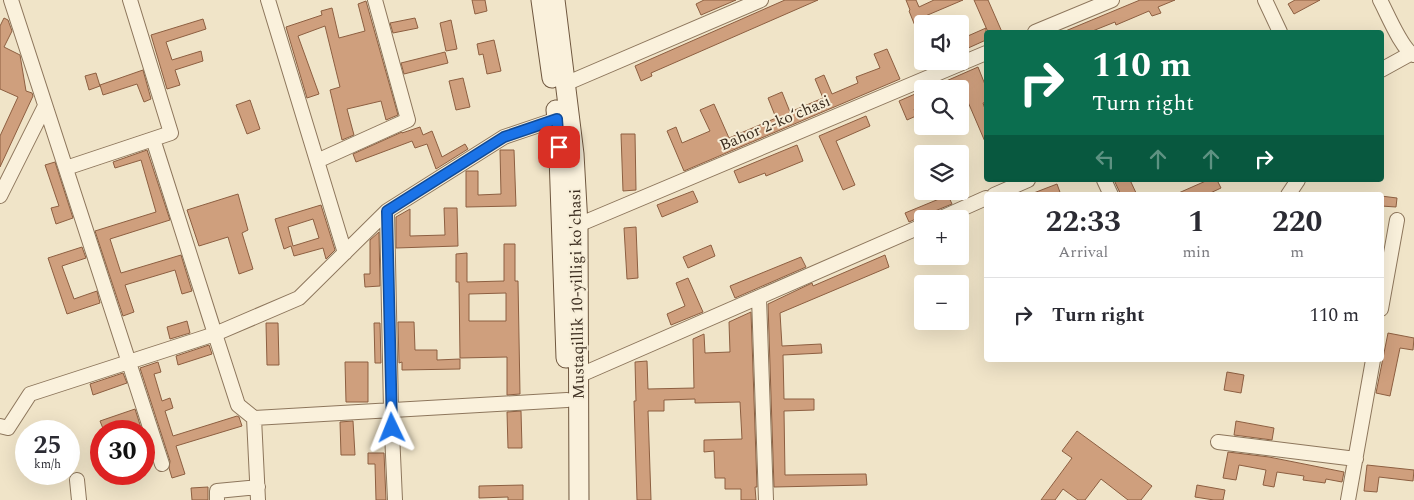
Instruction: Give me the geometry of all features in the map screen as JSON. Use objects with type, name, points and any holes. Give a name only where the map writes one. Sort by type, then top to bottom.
[{"type":"main road","name":"Mustaqillik 10-yilligi ko'chasi","points":[[542,0],[557,119],[567,400],[568,500]]},
{"type":"main road","name":"Mustaqillik 10-yilligi ko'chasi","points":[[556,0],[574,154],[578,225],[579,500]]},
{"type":"street","points":[[11,0],[162,464]]},
{"type":"street","points":[[66,168],[171,133],[130,0]]},
{"type":"street","points":[[268,0],[345,252]]},
{"type":"street","points":[[317,161],[408,120],[375,0]]},
{"type":"street","points":[[565,84],[761,0]]},
{"type":"street","points":[[1040,30],[1112,0]]},
{"type":"street","points":[[1265,0],[1279,30]]},
{"type":"street","points":[[1380,0],[1399,37],[1412,54],[1384,68]]},
{"type":"street","name":"Bahor 2-koʻchasi","points":[[578,225],[984,54]]},
{"type":"street","points":[[0,196],[45,106]]},
{"type":"street","points":[[0,426],[8,428],[30,394],[215,334],[299,298],[387,211],[504,137],[557,119]]},
{"type":"street","points":[[153,140],[238,405],[254,418],[567,400]]},
{"type":"street","points":[[1001,192],[1023,182]]},
{"type":"street","points":[[959,210],[984,199]]},
{"type":"street","points":[[387,211],[391,410],[395,500]]},
{"type":"street","points":[[1384,292],[1397,220]]},
{"type":"street","points":[[578,376],[914,230]]},
{"type":"street","points":[[759,298],[766,500]]},
{"type":"street","points":[[1348,500],[1372,362]]},
{"type":"street","points":[[217,500],[216,491],[258,493],[254,418]]},
{"type":"street","points":[[1218,442],[1356,459]]},
{"type":"street","points":[[78,485],[79,500]]},
{"type":"building","points":[[472,0],[485,0],[487,11],[475,14]]},
{"type":"building","points":[[704,0],[736,0],[701,15],[696,4]]},
{"type":"building","points":[[785,0],[818,0],[651,73],[652,76],[641,81],[635,66]]},
{"type":"building","points":[[906,0],[916,0],[919,7],[934,0],[963,0],[928,15],[914,15],[914,23]]},
{"type":"building","points":[[974,0],[988,0],[1001,30],[987,30]]},
{"type":"building","points":[[1140,0],[1175,0],[1158,7],[1161,13],[1152,16],[1149,11],[1116,25],[1115,22],[1095,30],[1068,30]]},
{"type":"building","points":[[1295,0],[1320,0],[1294,14],[1288,4]]},
{"type":"building","points":[[366,1],[398,115],[386,120],[381,101],[347,109],[354,135],[342,140],[330,90],[340,87],[325,26],[298,36],[319,94],[307,98],[286,27],[322,15],[321,11],[332,8],[339,38],[365,31],[358,4]]},
{"type":"building","points":[[4,18],[8,20],[12,31],[4,47],[20,55],[26,91],[32,93],[33,96],[0,167],[0,136],[18,97],[0,89],[0,26]]},
{"type":"building","points":[[415,18],[418,28],[393,33],[390,23]]},
{"type":"building","points":[[203,19],[206,29],[166,42],[172,60],[201,51],[203,61],[175,70],[180,85],[167,89],[151,35]]},
{"type":"building","points":[[451,20],[457,49],[446,51],[440,23]]},
{"type":"building","points":[[986,28],[984,30],[984,41],[969,48],[969,35]]},
{"type":"building","points":[[494,40],[501,71],[487,74],[483,54],[479,55],[477,44]]},
{"type":"building","points":[[887,49],[900,79],[684,171],[667,131],[676,127],[682,143],[710,131],[700,110],[714,104],[729,138],[776,118],[768,98],[782,92],[790,112],[823,98],[815,79],[824,75],[832,94],[858,83],[856,77],[880,68],[874,54]]},
{"type":"building","points":[[445,52],[448,63],[404,74],[401,63]]},
{"type":"building","points":[[978,67],[984,82],[984,139],[969,104],[969,80],[948,80]]},
{"type":"building","points":[[143,70],[151,99],[144,102],[137,84],[103,95],[100,85]]},
{"type":"building","points":[[96,73],[100,86],[89,90],[85,76]]},
{"type":"building","points":[[463,78],[470,107],[456,110],[449,81]]},
{"type":"building","points":[[914,94],[914,117],[907,120],[899,101]]},
{"type":"building","points":[[250,100],[260,129],[247,134],[236,105]]},
{"type":"building","points":[[866,116],[870,126],[836,141],[855,185],[843,190],[819,136]]},
{"type":"building","points":[[420,127],[423,135],[432,131],[442,157],[465,144],[468,149],[436,169],[427,144],[415,148],[412,141],[356,162],[353,154],[402,132]]},
{"type":"building","points":[[621,134],[635,134],[636,190],[623,191]]},
{"type":"building","points":[[797,145],[803,161],[766,176],[765,173],[739,183],[734,171]]},
{"type":"building","points":[[147,150],[170,220],[110,239],[121,273],[181,255],[192,291],[182,294],[175,270],[125,285],[134,312],[123,316],[95,231],[156,212],[141,160],[115,168],[113,162]]},
{"type":"building","points":[[500,150],[514,150],[516,206],[466,207],[466,171],[478,171],[478,195],[501,194]]},
{"type":"building","points":[[55,162],[73,218],[56,224],[51,208],[59,206],[45,165]]},
{"type":"building","points":[[1115,182],[1131,182],[1136,192],[1120,192]]},
{"type":"building","points":[[1203,182],[1218,182],[1221,188],[1212,192],[1181,192]]},
{"type":"building","points":[[1057,184],[1060,192],[1036,192]]},
{"type":"building","points":[[693,191],[698,202],[662,217],[657,205]]},
{"type":"building","points":[[238,194],[248,230],[242,233],[253,269],[239,274],[228,237],[199,246],[187,210]]},
{"type":"building","points":[[1384,196],[1397,198],[1396,207],[1384,206]]},
{"type":"building","points":[[937,200],[950,200],[952,204],[937,210],[914,210],[914,220],[909,222],[905,213]]},
{"type":"building","points":[[321,205],[335,250],[326,259],[323,248],[294,256],[291,246],[284,249],[275,219]],"holes":[[[313,219],[319,238],[293,246],[288,227]]]},
{"type":"building","points":[[444,208],[457,208],[458,246],[396,248],[396,217],[410,209],[410,236],[445,235]]},
{"type":"building","points":[[636,227],[638,278],[627,279],[624,228]]},
{"type":"building","points":[[379,232],[380,286],[365,287],[364,274],[370,274],[370,240]]},
{"type":"building","points":[[504,244],[515,244],[515,281],[518,281],[520,394],[507,395],[507,357],[460,358],[459,282],[456,282],[456,254],[467,253],[467,282],[504,281]],"holes":[[[506,293],[506,321],[469,321],[469,294]]]},
{"type":"building","points":[[711,245],[715,256],[688,268],[683,257]]},
{"type":"building","points":[[82,247],[86,258],[62,266],[74,299],[97,291],[100,303],[67,314],[48,258]]},
{"type":"building","points":[[885,255],[889,267],[780,313],[782,346],[821,344],[822,353],[783,355],[784,399],[814,399],[814,410],[784,411],[785,475],[866,474],[867,485],[774,487],[768,304],[812,283],[813,286]]},
{"type":"building","points":[[801,257],[806,267],[735,298],[730,286]]},
{"type":"building","points":[[688,278],[703,312],[671,325],[667,314],[685,306],[676,283]]},
{"type":"building","points":[[751,312],[756,500],[741,500],[741,489],[725,489],[725,478],[715,478],[714,451],[704,452],[704,440],[742,439],[740,402],[695,403],[695,399],[664,400],[664,411],[648,411],[651,500],[637,500],[634,401],[636,401],[635,362],[647,361],[648,389],[694,388],[693,339],[704,334],[705,353],[730,352],[729,322]]},
{"type":"building","points":[[187,321],[190,333],[170,339],[167,327]]},
{"type":"building","points":[[398,322],[414,322],[415,350],[437,350],[437,360],[460,359],[460,369],[402,370],[402,362],[399,363]]},
{"type":"building","points":[[266,323],[278,323],[279,365],[267,365]]},
{"type":"building","points":[[374,323],[380,323],[381,363],[375,363]]},
{"type":"building","points":[[1388,333],[1414,338],[1413,350],[1400,348],[1390,396],[1376,393],[1382,362],[1384,362]]},
{"type":"building","points":[[209,345],[212,354],[178,365],[176,356]]},
{"type":"building","points":[[158,362],[161,372],[154,374],[162,401],[170,398],[173,408],[165,411],[173,436],[237,416],[242,426],[176,446],[185,474],[172,478],[169,468],[170,461],[140,368]]},
{"type":"building","points":[[345,362],[368,362],[368,402],[346,402]]},
{"type":"building","points":[[1227,372],[1244,375],[1241,393],[1224,390]]},
{"type":"building","points":[[123,373],[127,383],[93,395],[90,384]]},
{"type":"building","points":[[135,409],[138,420],[103,420]]},
{"type":"building","points":[[521,411],[522,448],[508,448],[507,412]]},
{"type":"building","points":[[353,421],[355,455],[341,455],[340,422]]},
{"type":"building","points":[[1236,421],[1274,428],[1272,440],[1234,435]]},
{"type":"building","points":[[1077,431],[1152,486],[1141,500],[1128,500],[1101,479],[1085,500],[1078,500],[1063,489],[1055,500],[1041,500],[1072,458],[1062,451]]},
{"type":"building","points":[[1228,452],[1269,457],[1344,472],[1342,482],[1326,479],[1325,483],[1303,480],[1304,476],[1277,472],[1274,487],[1263,485],[1266,470],[1239,465],[1236,480],[1223,478]]},
{"type":"building","points":[[368,453],[384,453],[386,500],[376,500],[375,464],[368,464]]},
{"type":"building","points":[[1367,465],[1414,470],[1413,481],[1379,477],[1377,492],[1364,491]]},
{"type":"building","points":[[523,485],[523,500],[508,500],[508,497],[479,498],[479,486]]},
{"type":"building","points":[[1197,485],[1225,490],[1223,500],[1195,497]]},
{"type":"building","points":[[208,487],[208,500],[192,500],[191,488]]},
{"type":"route","points":[[392,428],[387,211],[504,137],[557,119],[559,147]]}]
